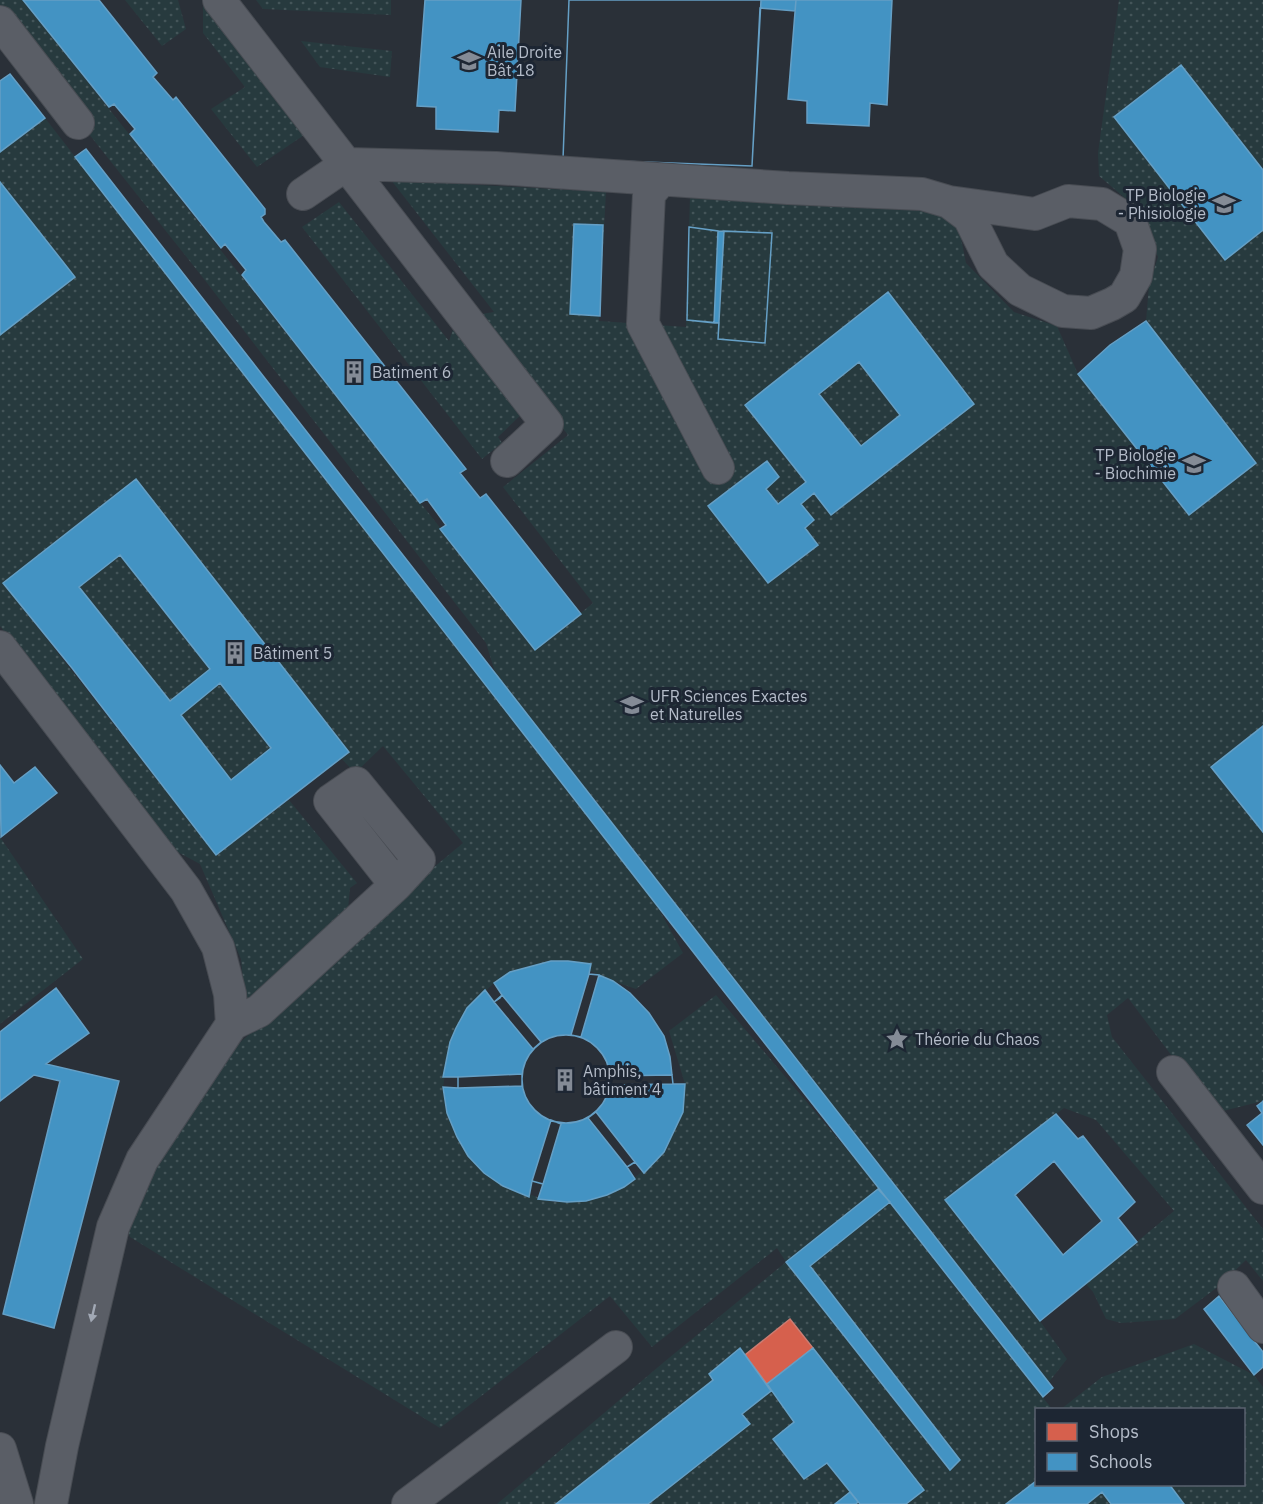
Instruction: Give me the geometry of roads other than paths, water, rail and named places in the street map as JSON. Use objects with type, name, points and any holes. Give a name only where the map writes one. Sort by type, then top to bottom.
[{"type":"lane","points":[[219,0],[547,424],[507,461]]},
{"type":"lane","points":[[0,22],[78,123]]},
{"type":"lane","points":[[303,194],[348,164],[496,168],[816,190],[922,194],[949,202],[1035,214],[1068,201],[1102,204],[1130,221],[1140,249],[1136,276],[1124,297],[1112,304],[1091,313],[1063,311],[1020,290],[993,266],[969,217],[949,202]]},
{"type":"lane","points":[[661,180],[649,194],[643,324],[718,468]]},
{"type":"lane","points":[[0,647],[186,890],[218,947],[230,994],[232,1024]]},
{"type":"lane","points":[[51,1504],[105,1256],[113,1227],[142,1160],[232,1024],[259,1011],[396,885]]},
{"type":"lane","points":[[1173,1072],[1263,1188]]},
{"type":"lane","points":[[1234,1287],[1263,1327]]},
{"type":"lane","points":[[408,1504],[616,1347]]},
{"type":"lane","points":[[0,1449],[17,1504]]},
{"type":"place","name":"Aile Droite Bât 18","points":[[469,61]]},
{"type":"place","name":"TP Biologie - Phisiologie","points":[[1224,204]]},
{"type":"place","name":"Batiment 6","points":[[354,372]]},
{"type":"place","name":"TP Biologie - Biochimie","points":[[1194,464]]},
{"type":"place","name":"Bâtiment 5","points":[[235,653]]},
{"type":"place","name":"UFR Sciences Exactes et Naturelles","points":[[632,705]]},
{"type":"place","name":"Théorie du Chaos","points":[[897,1039]]},
{"type":"place","name":"Amphis, bâtiment 4","points":[[565,1080]]}]
